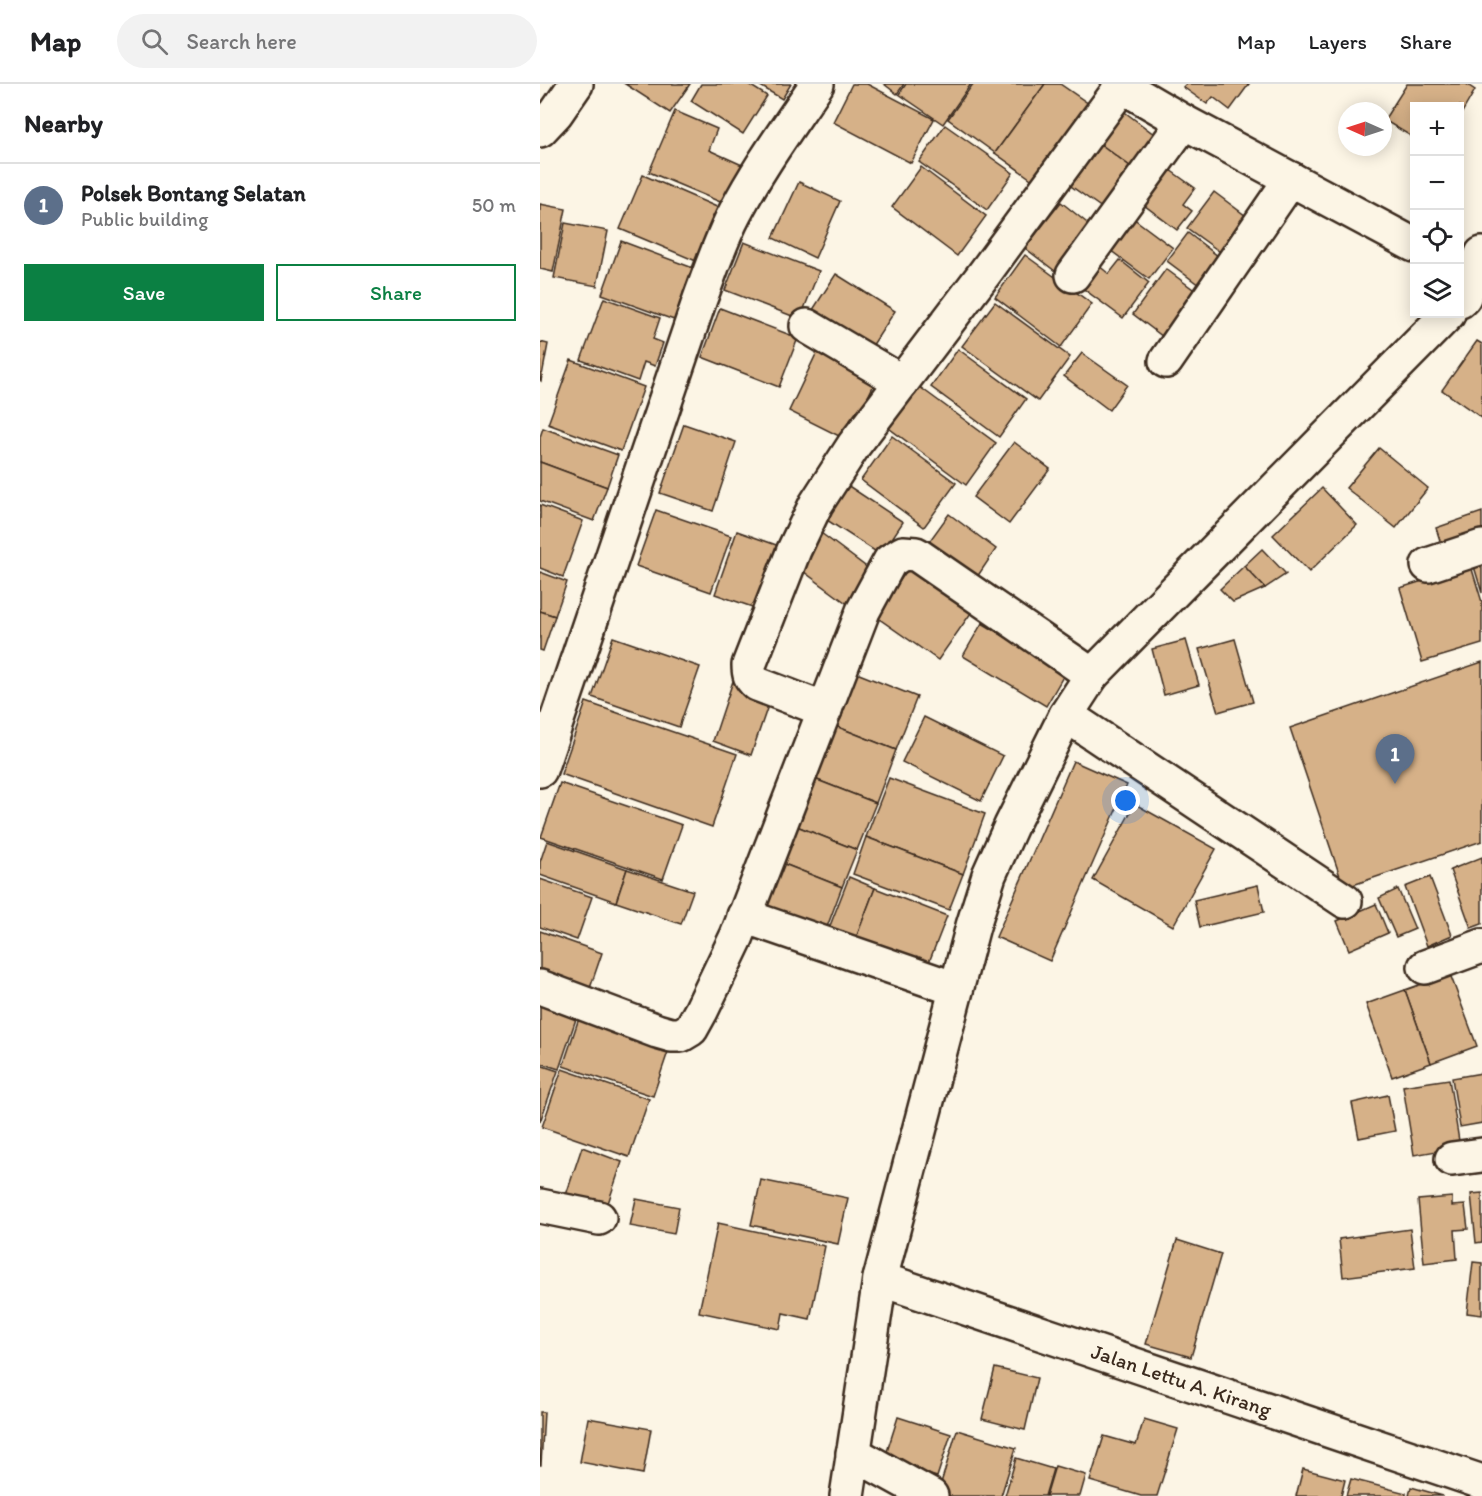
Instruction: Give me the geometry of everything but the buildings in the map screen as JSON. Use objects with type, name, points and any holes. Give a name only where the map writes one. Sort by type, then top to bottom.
[{"type":"street","points":[[540,130],[556,113],[576,84]]},
{"type":"street","points":[[540,770],[721,241],[753,180],[817,84]]},
{"type":"street","points":[[825,710],[757,684],[751,680],[749,674],[749,665],[794,550],[816,504],[854,445],[984,274],[1138,89],[1184,122],[1410,242]]},
{"type":"street","points":[[1073,276],[1184,122]]},
{"type":"street","points":[[1166,361],[1291,179]]},
{"type":"street","points":[[847,1496],[880,1279],[973,926],[989,875],[1066,715],[1092,675],[1467,288]]},
{"type":"street","points":[[807,326],[902,382]]},
{"type":"street","points":[[1428,565],[1482,547]]},
{"type":"street","points":[[540,987],[671,1035],[681,1035],[691,1029],[737,936],[863,611],[890,561],[903,553],[916,554],[1092,675]]},
{"type":"street","points":[[1066,715],[1345,901]]},
{"type":"street","points":[[744,916],[956,989]]},
{"type":"street","points":[[1425,967],[1482,946]]},
{"type":"street","points":[[540,1206],[599,1218]]},
{"type":"street","name":"Jalan Lettu A. Kirang","points":[[880,1279],[1482,1482]]},
{"type":"street","points":[[853,1453],[931,1496]]},
{"type":"place","name":"Polsek Bontang Selatan","points":[[1395,784]]}]
